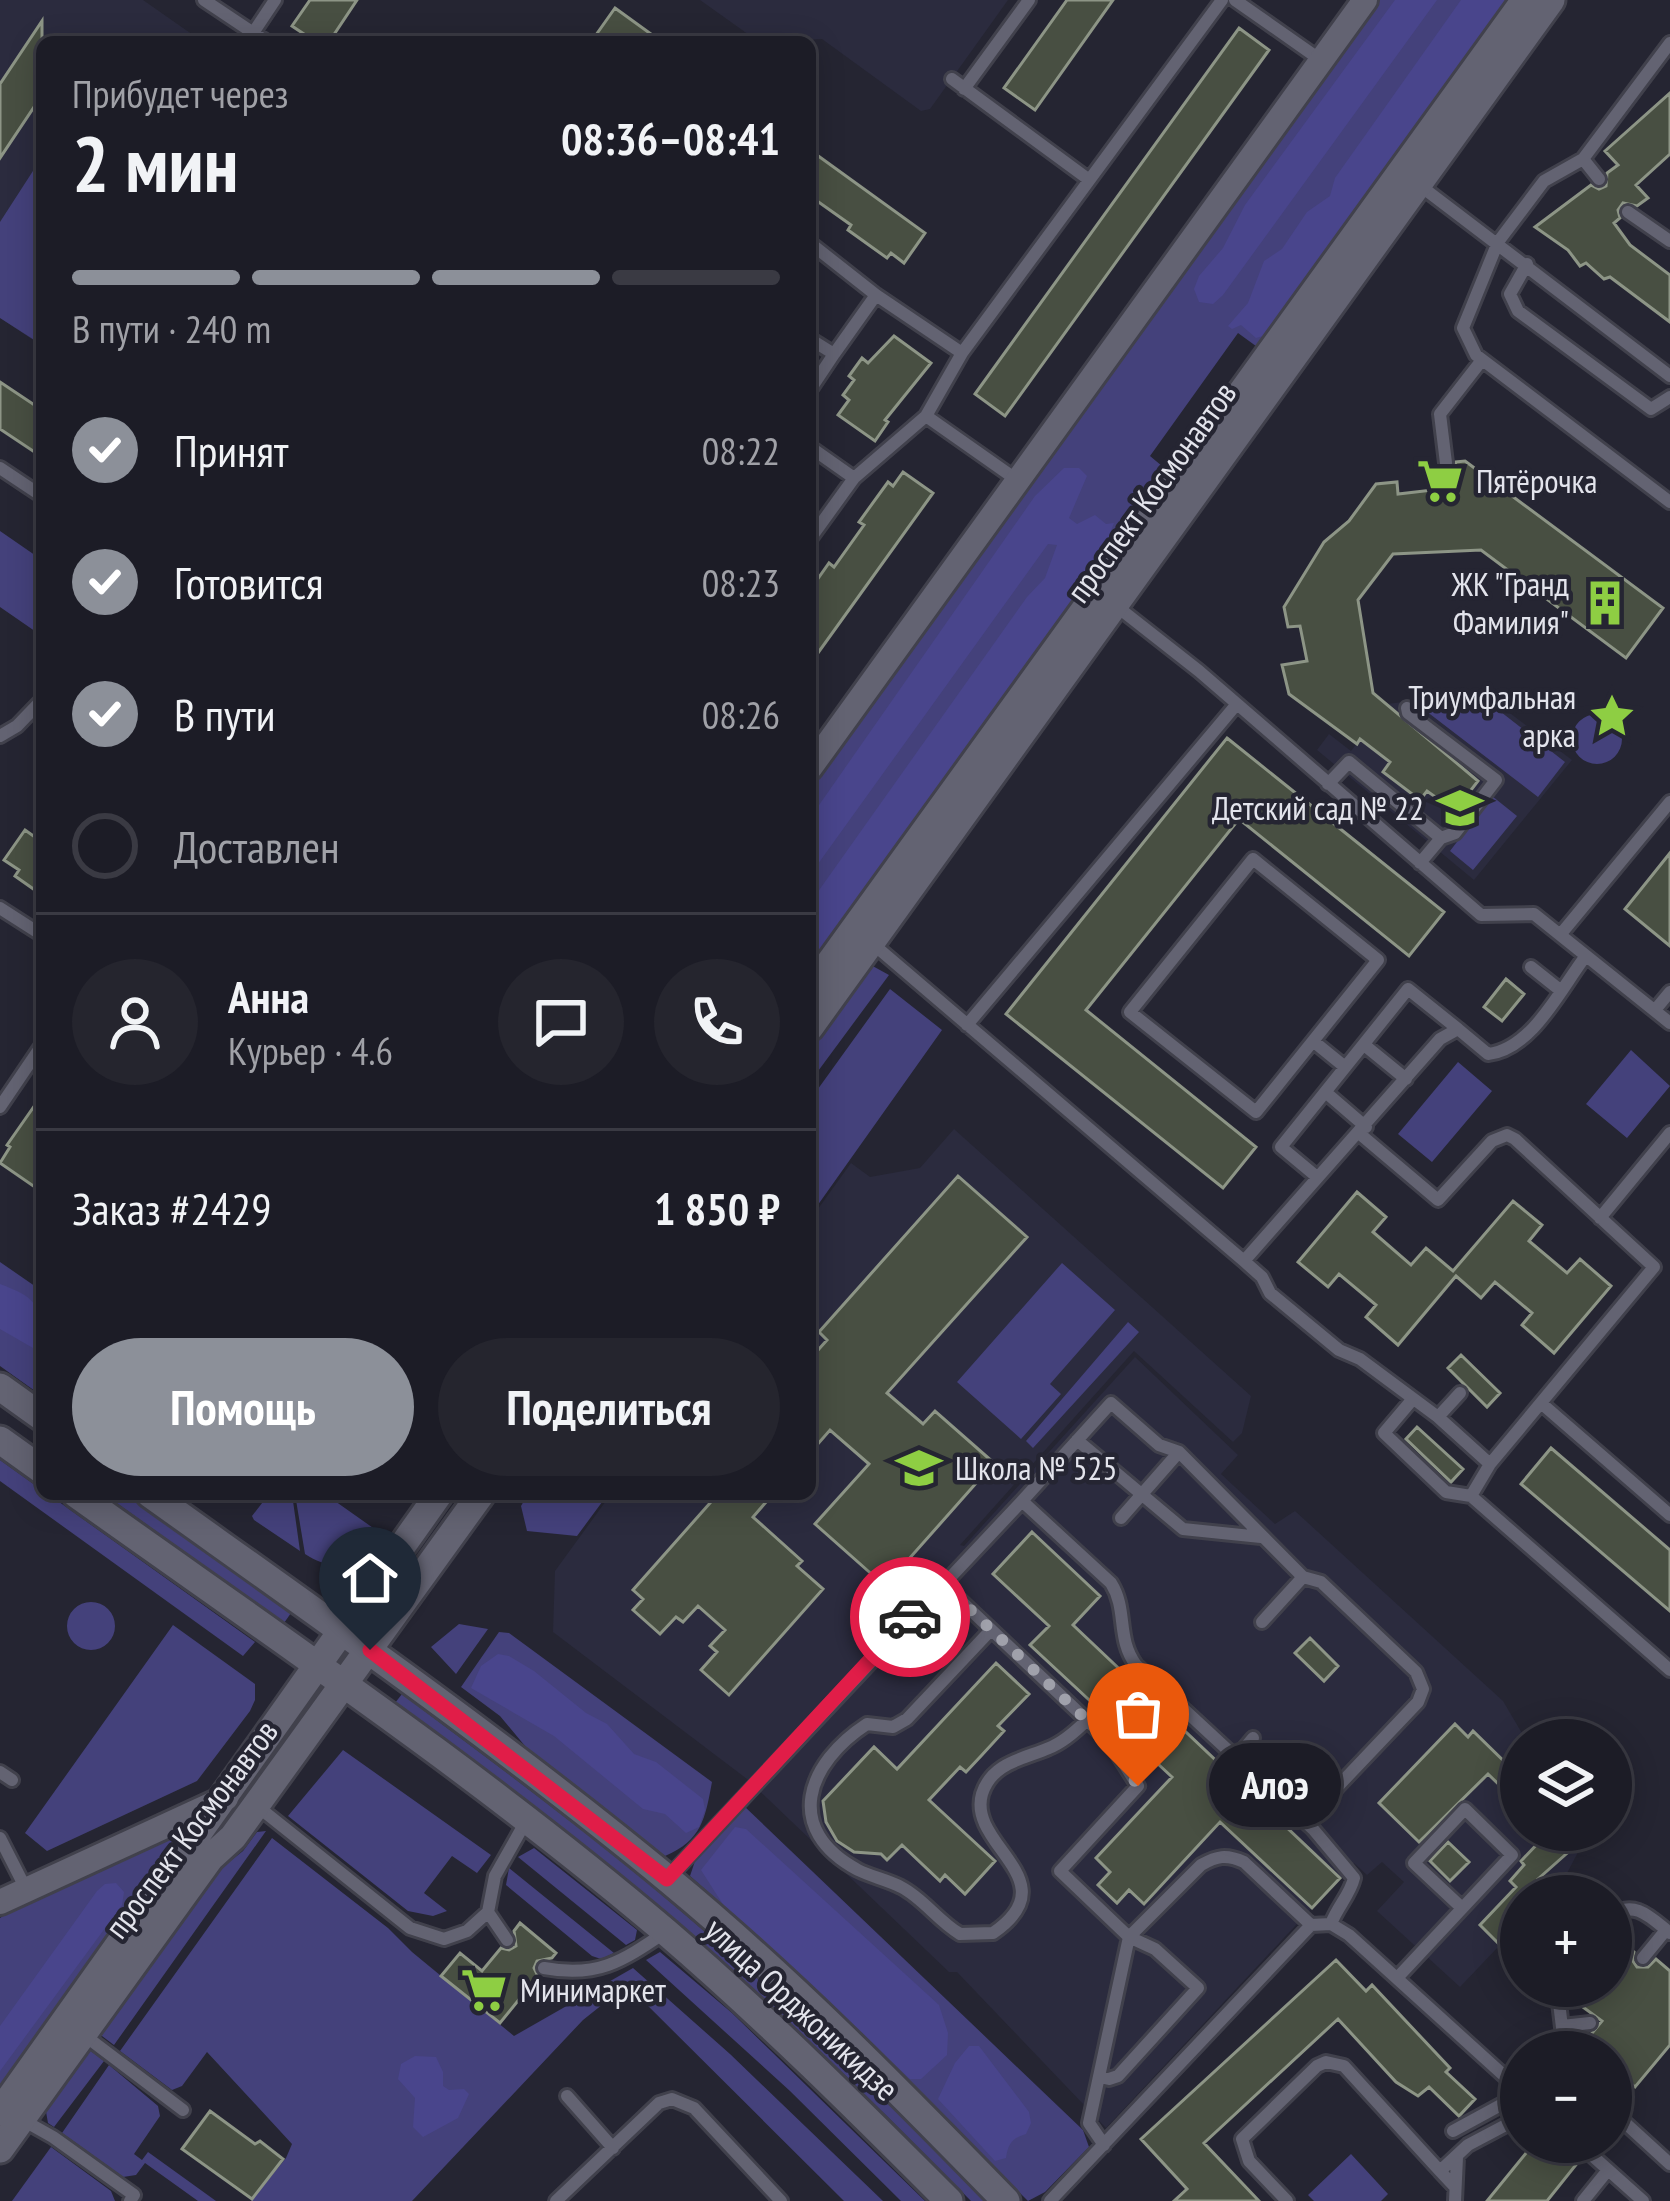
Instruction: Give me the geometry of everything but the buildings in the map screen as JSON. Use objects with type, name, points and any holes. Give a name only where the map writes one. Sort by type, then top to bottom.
[{"type":"street","points":[[816,760],[1365,0]]},
{"type":"street","name":"проспект Космонавтов","points":[[1410,177],[1525,0]]},
{"type":"street","name":"проспект Космонавтов","points":[[816,1016],[862,936],[1410,177],[1551,0]]},
{"type":"street","name":"проспект Космонавтов","points":[[816,984],[862,936]]},
{"type":"street","points":[[0,1387],[36,1413]]},
{"type":"street","points":[[0,1440],[36,1466]]},
{"type":"street","name":"улица Орджоникидзе","points":[[84,1500],[344,1685],[665,1932],[750,2007],[949,2201]]},
{"type":"street","name":"улица Орджоникидзе","points":[[158,1500],[370,1650],[667,1879],[778,1975],[1006,2201]]},
{"type":"street","name":"проспект Космонавтов","points":[[74,2028],[315,1664],[436,1500]]},
{"type":"street","name":"проспект Космонавтов","points":[[0,2150],[8,2113],[210,1858],[233,1837],[477,1500]]},
{"type":"street","points":[[0,1902],[227,1797]]},
{"type":"lane","points":[[204,0],[258,36]]},
{"type":"lane","points":[[253,33],[275,0]]},
{"type":"lane","points":[[1029,0],[958,84],[1088,179]]},
{"type":"lane","points":[[816,531],[854,478],[926,416],[962,353],[1222,0]]},
{"type":"lane","points":[[1235,0],[1322,61]]},
{"type":"lane","points":[[1670,43],[1583,159],[1544,181],[1498,242],[1462,328],[1482,360],[1670,502]]},
{"type":"lane","points":[[1601,133],[1613,145]]},
{"type":"lane","points":[[1583,159],[1599,179]]},
{"type":"lane","points":[[1410,177],[1670,376]]},
{"type":"lane","points":[[1628,212],[1670,242]]},
{"type":"lane","points":[[816,248],[962,353]]},
{"type":"lane","points":[[1527,264],[1510,294],[1518,311],[1651,410],[1670,397]]},
{"type":"lane","points":[[816,381],[876,295]]},
{"type":"lane","points":[[816,343],[835,354]]},
{"type":"lane","points":[[1446,463],[1440,414],[1482,360]]},
{"type":"lane","points":[[926,416],[1018,481]]},
{"type":"lane","points":[[816,451],[854,478]]},
{"type":"lane","points":[[0,468],[36,492]]},
{"type":"lane","points":[[1106,598],[1481,915],[1534,914],[1670,1023]]},
{"type":"lane","points":[[967,1024],[1236,705]]},
{"type":"lane","points":[[0,736],[36,706]]},
{"type":"lane","points":[[1407,708],[1496,780],[1455,833],[1441,838],[1420,863]]},
{"type":"lane","points":[[1328,784],[1349,762],[1441,838]]},
{"type":"lane","points":[[1560,935],[1670,802]]},
{"type":"lane","points":[[1252,859],[1378,960],[1313,1041],[1256,1112],[1130,1012],[1252,859]]},
{"type":"lane","points":[[0,908],[36,931]]},
{"type":"lane","points":[[862,936],[1244,1261],[1262,1277],[1270,1293],[1339,1350],[1360,1359],[1438,1417],[1490,1464]]},
{"type":"lane","points":[[1317,1178],[1281,1147],[1408,989],[1488,1054],[1505,1052],[1521,1042],[1585,957]]},
{"type":"lane","points":[[1531,967],[1560,990]]},
{"type":"lane","points":[[1655,1010],[1670,992]]},
{"type":"lane","points":[[1244,1261],[1440,1039],[1458,1029]]},
{"type":"lane","points":[[1313,1041],[1346,1067]]},
{"type":"lane","points":[[1369,1048],[1406,1079]]},
{"type":"lane","points":[[0,1107],[36,1055]]},
{"type":"lane","points":[[1330,1096],[1438,1200],[1492,1141],[1507,1135],[1670,1280]]},
{"type":"lane","points":[[1600,1218],[1670,1133]]},
{"type":"lane","points":[[1471,1496],[1490,1464],[1654,1267]]},
{"type":"lane","points":[[1438,1417],[1460,1394]]},
{"type":"lane","points":[[1412,1400],[1384,1433],[1446,1492],[1471,1496],[1670,1670]]},
{"type":"lane","points":[[667,1879],[1111,1403],[1159,1445],[1179,1452],[1303,1577],[1321,1582],[1416,1672],[1424,1689],[1418,1702],[1305,1821]]},
{"type":"lane","points":[[1541,1403],[1670,1515]]},
{"type":"lane","points":[[1078,1440],[1184,1529],[1262,1538]]},
{"type":"lane","points":[[1121,1518],[1179,1452]]},
{"type":"lane","points":[[1022,1501],[1111,1583],[1120,1598],[1125,1650],[1136,1666],[1305,1821],[1354,1878],[1331,1924]]},
{"type":"lane","points":[[1262,1622],[1303,1577]]},
{"type":"lane","points":[[942,1583],[1110,1742],[1138,1786],[1060,1871],[1129,1937],[1155,1949],[1198,1988],[1118,2076],[1100,2077]]},
{"type":"lane","points":[[990,1631],[908,1719],[893,1727],[867,1724],[819,1770],[811,1786],[813,1820],[839,1856],[856,1869],[906,1889],[960,1934],[992,1933],[1016,1913],[1022,1900],[1015,1870],[986,1822],[982,1793],[1014,1759],[1054,1746],[1088,1720]]},
{"type":"lane","points":[[1237,1757],[1253,1738]]},
{"type":"lane","points":[[256,1805],[410,1928],[444,1939],[466,1931],[488,1912],[495,1876],[526,1821]]},
{"type":"lane","points":[[1398,1977],[1512,1855],[1465,1809],[1414,1863],[1462,1908]]},
{"type":"lane","points":[[0,1838],[25,1888]]},
{"type":"lane","points":[[1104,2145],[1089,2123],[1129,1937],[1201,1865],[1230,1855],[1244,1862],[1311,1925]]},
{"type":"lane","points":[[1632,1909],[1641,1910],[1668,1931],[1643,1958]]},
{"type":"lane","points":[[488,1912],[507,1940]]},
{"type":"lane","points":[[1050,2201],[1311,1925],[1331,1924],[1398,1977],[1500,2072]]},
{"type":"lane","points":[[544,1969],[600,1970],[665,1932]]},
{"type":"lane","points":[[1560,2007],[1563,2031]]},
{"type":"lane","points":[[1562,2026],[1589,2024]]},
{"type":"lane","points":[[74,2028],[183,2110]]},
{"type":"lane","points":[[1287,2201],[1249,2161],[1242,2139],[1326,2062],[1345,2066],[1440,2171],[1455,2194]]},
{"type":"lane","points":[[567,2096],[613,2148]]},
{"type":"lane","points":[[556,2201],[659,2103],[672,2099],[685,2101],[781,2201]]},
{"type":"lane","points":[[1453,2131],[1500,2104]]},
{"type":"lane","points":[[8,2113],[136,2199]]},
{"type":"lane","points":[[1440,2171],[1477,2140],[1500,2128]]},
{"type":"lane","points":[[1632,2129],[1670,2164]]},
{"type":"lane","points":[[1455,2194],[1457,2156]]},
{"type":"lane","points":[[1600,2163],[1643,2201]]},
{"type":"lane","points":[[1583,2201],[1608,2170]]},
{"type":"shaded area","points":[[0,0],[143,0],[194,36],[36,36],[36,342],[0,318]]},
{"type":"shaded area","points":[[700,0],[1008,0],[930,109],[921,111],[816,36],[751,36]]},
{"type":"shaded area","points":[[1380,0],[1511,0],[1260,349],[1238,333],[1150,456],[1162,466],[1115,531],[1123,537],[816,962],[816,782]]},
{"type":"shaded area","points":[[1395,0],[1437,0],[1223,295],[1213,304],[1199,302],[1194,289],[1199,276],[1223,248],[1245,205]]},
{"type":"shaded area","points":[[1461,0],[1506,0],[1263,336],[1256,338],[1241,325],[1232,329],[1228,326],[1248,303],[1264,261],[1282,249],[1307,212],[1330,196],[1335,178]]},
{"type":"shaded area","points":[[36,166],[36,341],[0,318],[0,222]]},
{"type":"shaded area","points":[[1064,468],[1079,468],[1087,476],[1069,518],[1077,524],[1095,515],[1106,524],[1114,523],[1110,533],[1118,538],[816,955],[816,895],[1045,578],[1057,545],[1048,544],[816,867],[816,809],[1035,496]]},
{"type":"shaded area","points":[[0,531],[36,556],[36,632],[0,607]]},
{"type":"shaded area","name":"Детский сад № 22","points":[[1482,692],[1572,760],[1474,880],[1317,750],[1329,734],[1351,751],[1387,704]]},
{"type":"shaded area","points":[[1483,698],[1565,762],[1538,797],[1426,711],[1426,706]]},
{"type":"shaded area","points":[[1597,714],[1615,721],[1622,739],[1615,757],[1597,764],[1579,757],[1572,739],[1579,721]]},
{"type":"shaded area","points":[[1492,796],[1517,816],[1473,870],[1450,851]]},
{"type":"shaded area","points":[[869,964],[889,975],[816,1074],[816,1038]]},
{"type":"shaded area","points":[[890,989],[942,1030],[816,1208],[816,1092]]},
{"type":"shaded area","points":[[1631,1050],[1670,1086],[1627,1138],[1586,1104]]},
{"type":"shaded area","points":[[1458,1062],[1492,1091],[1432,1162],[1398,1134]]},
{"type":"shaded area","points":[[954,1129],[1251,1396],[1242,1433],[1233,1442],[1134,1351],[960,1545],[964,1546],[1135,1357],[1238,1455],[1221,1474],[1275,1524],[1295,1511],[1503,1701],[1514,1719],[1500,1719],[1500,1851],[1579,1851],[1566,1875],[1500,1875],[1500,1945],[1460,1987],[1377,1911],[1404,1882],[1382,1862],[1367,1875],[1354,1863],[1106,2128],[957,1972],[949,1972],[747,1779],[553,1632],[555,1571],[607,1500],[816,1500],[816,1212],[851,1163],[870,1177],[920,1168]]},
{"type":"shaded area","points":[[0,1262],[36,1287],[36,1392],[0,1366]]},
{"type":"shaded area","points":[[1062,1263],[1115,1310],[1050,1384],[1061,1394],[1021,1439],[957,1382]]},
{"type":"shaded area","points":[[0,1284],[34,1303],[36,1346],[0,1329]]},
{"type":"shaded area","points":[[1128,1322],[1139,1332],[1033,1448],[1026,1441]]},
{"type":"shaded area","points":[[0,1460],[36,1486],[36,1500],[56,1500],[255,1642],[243,1656],[0,1481]]},
{"type":"shaded area","points":[[112,1500],[132,1500],[291,1613],[284,1623]]},
{"type":"shaded area","points":[[264,1500],[293,1500],[300,1551],[254,1520],[252,1516]]},
{"type":"shaded area","points":[[296,1500],[334,1500],[376,1530],[377,1539],[344,1563],[326,1564],[305,1554]]},
{"type":"shaded area","points":[[524,1500],[604,1500],[577,1536],[527,1531],[521,1506]]},
{"type":"shaded area","points":[[91,1602],[108,1609],[115,1626],[108,1643],[91,1650],[74,1643],[67,1626],[74,1609]]},
{"type":"shaded area","points":[[459,1624],[488,1629],[456,1674],[431,1647]]},
{"type":"shaded area","points":[[173,1625],[255,1684],[250,1711],[197,1781],[47,1851],[25,1833]]},
{"type":"shaded area","points":[[499,1632],[509,1633],[712,1782],[704,1817],[687,1843],[665,1856],[530,1752],[500,1716],[461,1687]]},
{"type":"shaded area","points":[[498,1654],[534,1671],[607,1724],[634,1754],[656,1762],[703,1799],[699,1827],[686,1833],[665,1814],[643,1809],[554,1736],[471,1688],[481,1666]]},
{"type":"shaded area","points":[[402,1694],[598,1843],[703,1930],[828,2043],[986,2201],[971,2201],[799,2031],[655,1905],[395,1703]]},
{"type":"shaded area","points":[[343,1750],[491,1855],[477,1873],[452,1856],[424,1893],[447,1911],[433,1916],[408,1911],[288,1816]]},
{"type":"shaded area","points":[[744,1806],[1083,2130],[1089,2147],[1045,2192],[1028,2201],[820,1992],[690,1876],[695,1861]]},
{"type":"shaded area","points":[[735,1827],[746,1829],[939,2005],[948,2033],[947,2055],[921,2079],[910,2079],[724,1906],[701,1870]]},
{"type":"shaded area","points":[[266,1831],[114,2045],[98,2033],[215,1873],[243,1851],[257,1832]]},
{"type":"shaded area","points":[[176,1833],[182,1836],[0,2094],[0,1918],[24,1902]]},
{"type":"shaded area","points":[[272,1838],[388,1928],[514,2036],[633,1968],[883,2201],[844,2201],[627,1985],[583,2020],[412,2201],[251,2201],[292,2144],[207,2052],[182,2086],[172,2090],[120,2051]]},
{"type":"shaded area","points":[[534,1848],[637,1930],[635,1940],[626,1945],[518,1857]]},
{"type":"shaded area","points":[[509,1868],[614,1953],[601,1959],[592,1956],[506,1885]]},
{"type":"shaded area","points":[[116,1883],[124,1892],[122,1905],[0,2071],[0,2026],[97,1891]]},
{"type":"shaded area","points":[[660,1952],[732,2013],[925,2201],[901,2201],[790,2091],[646,1960]]},
{"type":"shaded area","points":[[969,2046],[979,2046],[1029,2112],[1026,2134],[1012,2142],[1006,2158],[995,2161],[938,2099]]},
{"type":"shaded area","points":[[87,2048],[104,2061],[54,2127],[48,2123],[45,2106]]},
{"type":"shaded area","points":[[415,2056],[436,2057],[443,2086],[469,2094],[458,2118],[423,2137],[413,2127],[415,2098],[398,2079],[401,2064]]},
{"type":"shaded area","points":[[109,2065],[158,2106],[160,2116],[134,2154],[142,2160],[148,2152],[216,2201],[198,2201],[145,2163],[136,2175],[123,2177],[62,2133]]},
{"type":"shaded area","points":[[51,2147],[111,2191],[115,2201],[12,2201]]},
{"type":"shaded area","points":[[1351,2154],[1388,2194],[1381,2201],[1314,2201],[1308,2195]]},
{"type":"way so far","points":[[910,1617],[942,1583],[1110,1742],[1138,1786]]},
{"type":"place","name":"Пятёрочка","points":[[1440,481]]},
{"type":"place","name":"ЖК \"Гранд Фамилия\"","points":[[1605,603]]},
{"type":"place","name":"Триумфальная арка","points":[[1612,716]]},
{"type":"place","name":"Детский сад № 22","points":[[1460,808]]},
{"type":"place","name":"Школа № 525","points":[[919,1468]]},
{"type":"place","name":"Алоэ","points":[[1138,1786]]},
{"type":"place","name":"Минимаркет","points":[[484,1990]]},
{"type":"route","points":[[370,1650],[667,1879],[910,1617]]}]
